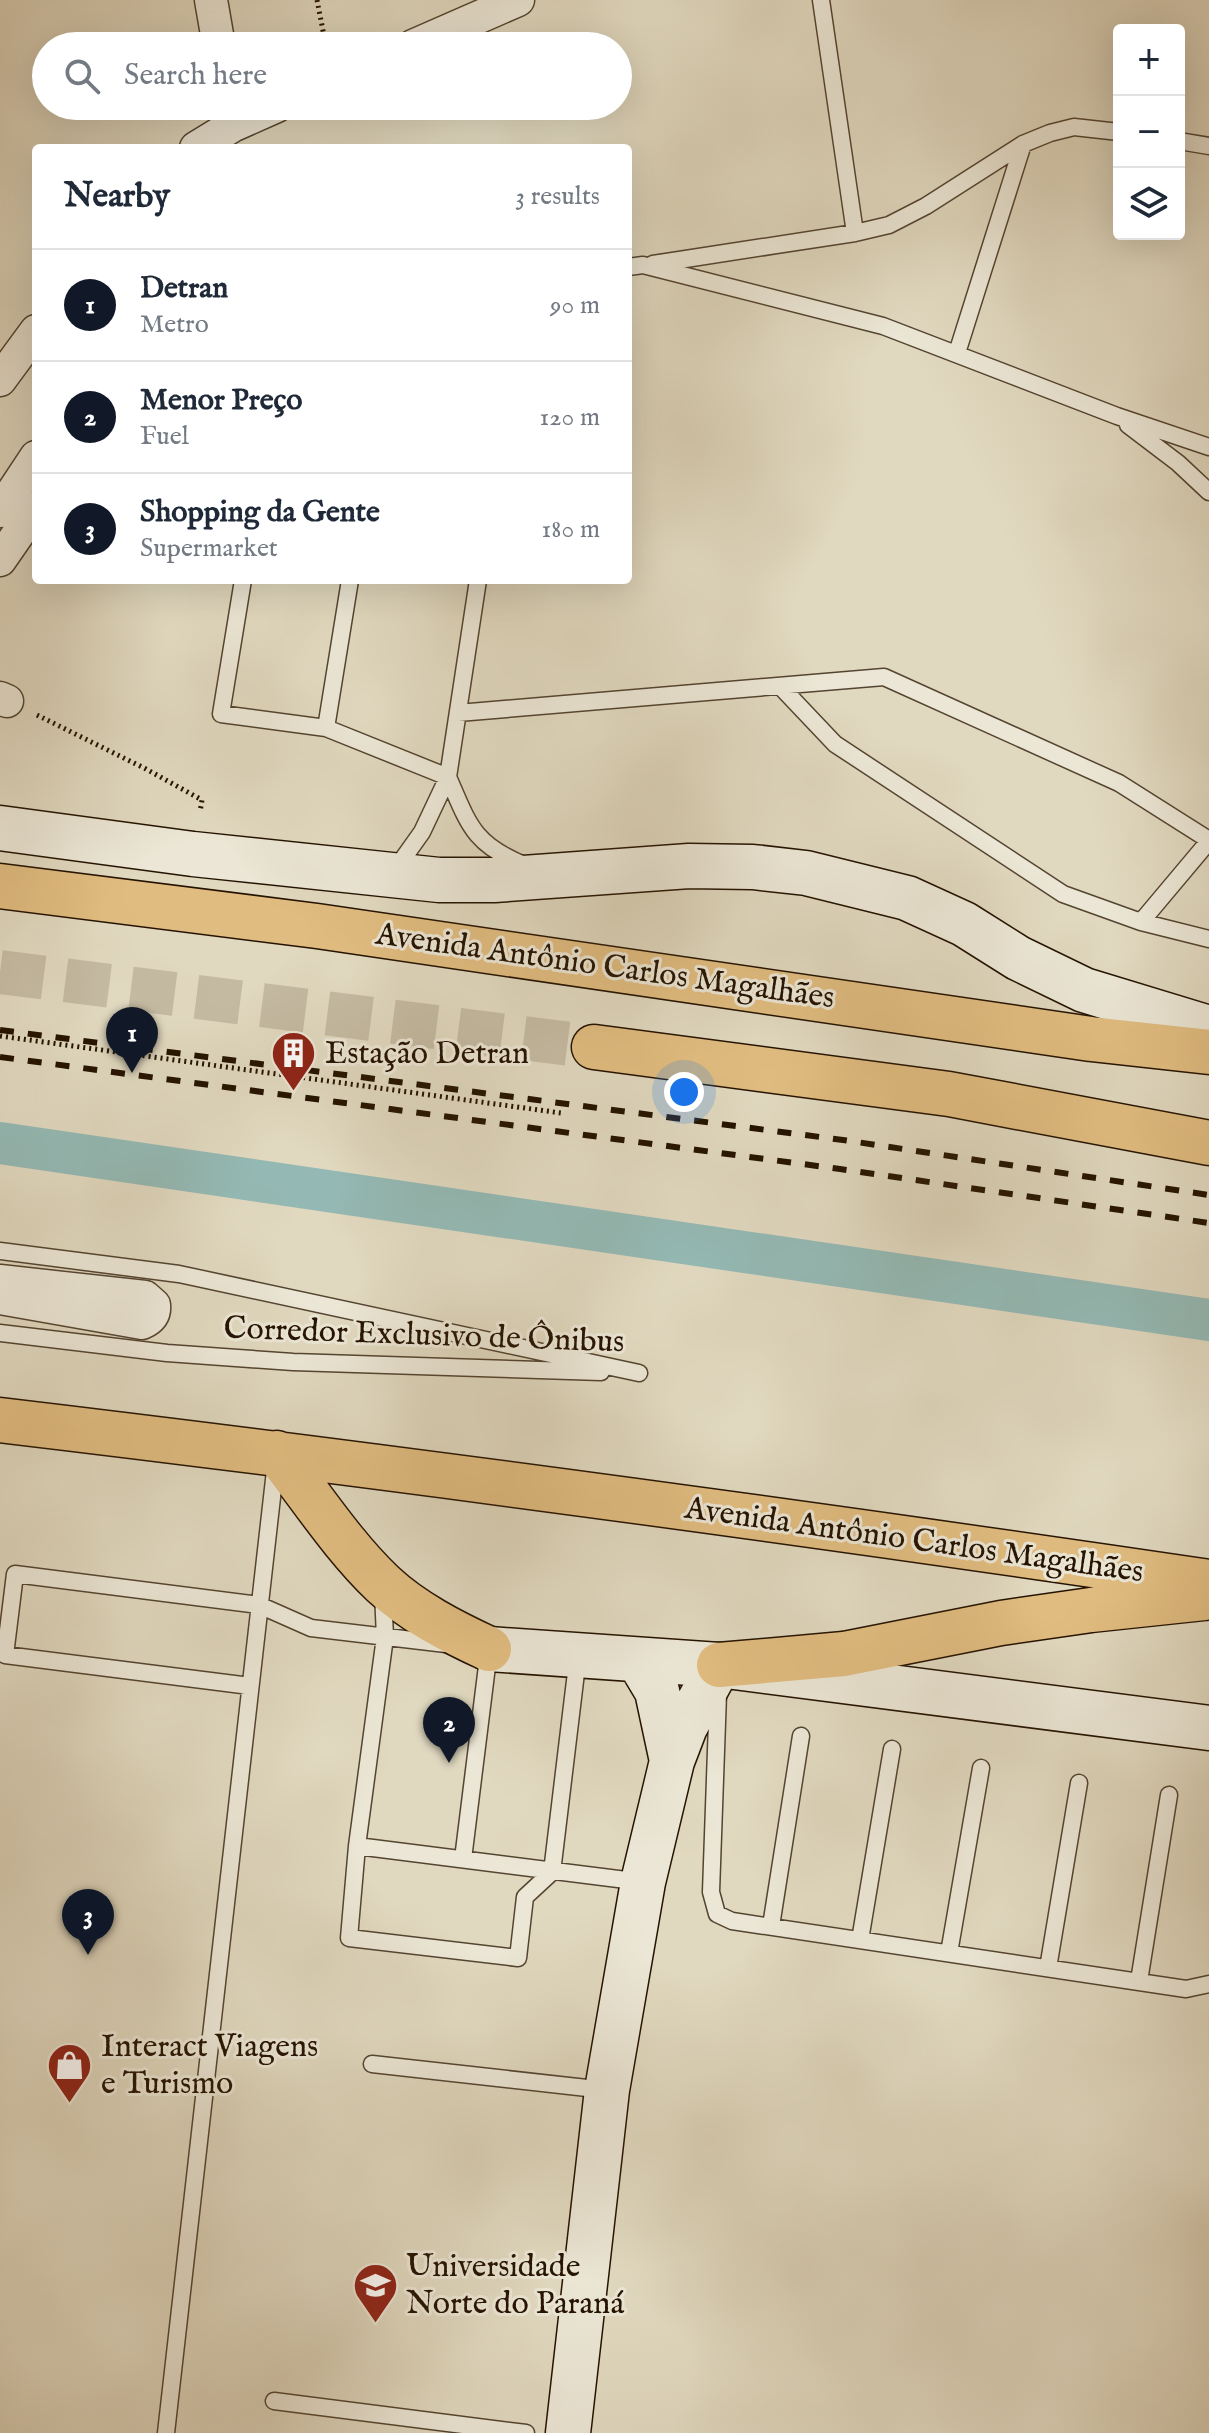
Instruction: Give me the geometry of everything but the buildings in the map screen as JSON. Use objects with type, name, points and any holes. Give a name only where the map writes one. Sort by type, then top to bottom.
[{"type":"main road","points":[[0,828],[390,876],[480,880],[705,866],[806,873],[907,898],[964,924],[1018,958],[1084,990],[1209,1028]]},
{"type":"main road","name":"Avenida Antônio Carlos Magalhães","points":[[0,886],[332,928],[1076,1036],[1209,1052]]},
{"type":"main road","points":[[594,1047],[949,1094],[1209,1143]]},
{"type":"main road","name":"Avenida Antônio Carlos Magalhães","points":[[0,1420],[277,1453],[1209,1582]]},
{"type":"main road","points":[[277,1453],[383,1584],[440,1624],[489,1649],[719,1665],[1209,1728]]},
{"type":"main road","points":[[719,1665],[844,1654],[1001,1623],[1209,1597]]},
{"type":"main road","points":[[639,1661],[657,1691],[672,1761]]},
{"type":"main road","points":[[568,2433],[607,2090],[643,1882],[672,1761],[685,1727],[719,1665]]},
{"type":"street","points":[[211,0],[217,32]]},
{"type":"street","points":[[445,32],[518,0]]},
{"type":"street","points":[[200,144],[227,120]]},
{"type":"street","points":[[0,380],[32,336]]},
{"type":"street","points":[[0,511],[32,463]]},
{"type":"street","points":[[0,560],[32,514]]},
{"type":"street","points":[[0,1281],[145,1297],[154,1305],[155,1311],[153,1317],[142,1323],[0,1298]]},
{"type":"lane","points":[[821,0],[855,233]]},
{"type":"lane","points":[[636,266],[855,233],[889,225],[926,206],[1023,144],[1074,127],[1113,131]]},
{"type":"lane","points":[[1185,142],[1209,146]]},
{"type":"lane","points":[[957,353],[1023,144]]},
{"type":"lane","points":[[636,266],[883,326],[1117,416],[1209,447]]},
{"type":"lane","points":[[1117,416],[1178,463],[1209,492]]},
{"type":"lane","points":[[242,584],[221,714],[326,728],[448,777],[480,839],[499,854],[552,877]]},
{"type":"lane","points":[[326,728],[349,584]]},
{"type":"lane","points":[[390,876],[422,832],[448,777],[477,584]]},
{"type":"lane","points":[[458,713],[884,677],[1119,783],[1209,840],[1141,922]]},
{"type":"lane","points":[[780,686],[835,744],[1063,894],[1141,922],[1209,939]]},
{"type":"lane","name":"Corredor Exclusivo de Ônibus","points":[[0,1251],[179,1274],[639,1373],[293,1362],[167,1353],[0,1333]]},
{"type":"lane","points":[[166,2433],[277,1453]]},
{"type":"lane","points":[[250,1686],[5,1655],[15,1574],[259,1605],[311,1628],[489,1649],[463,1859]]},
{"type":"lane","points":[[383,1584],[385,1637],[357,1846],[349,1938],[518,1958],[525,1897],[552,1872],[578,1656]]},
{"type":"lane","points":[[719,1665],[713,1905],[717,1914],[732,1921],[1186,1989],[1209,1984]]},
{"type":"lane","points":[[771,1926],[801,1736]]},
{"type":"lane","points":[[860,1940],[892,1749]]},
{"type":"lane","points":[[949,1953],[981,1768]]},
{"type":"lane","points":[[1048,1968],[1079,1783]]},
{"type":"lane","points":[[1139,1981],[1169,1795]]},
{"type":"lane","points":[[357,1846],[643,1882]]},
{"type":"lane","points":[[372,2064],[607,2090]]},
{"type":"lane","points":[[274,2401],[526,2433]]},
{"type":"path","points":[[317,0],[323,32]]},
{"type":"path","points":[[3,700],[146,769],[202,800],[193,854]]},
{"type":"path","points":[[0,1036],[561,1113]]},
{"type":"waterway","points":[[0,1143],[1209,1320]]},
{"type":"tunnel","points":[[0,972],[594,1047]]},
{"type":"railway","points":[[0,1030],[843,1140],[1209,1195]]},
{"type":"railway","points":[[0,1057],[840,1169],[1209,1223]]},
{"type":"place","name":"Detran","points":[[132,1073]]},
{"type":"place","name":"Estação Detran","points":[[294,1093]]},
{"type":"place","name":"Menor Preço","points":[[449,1763]]},
{"type":"place","name":"Shopping da Gente","points":[[88,1955]]},
{"type":"place","name":"Interact Viagens e Turismo","points":[[70,2104]]},
{"type":"place","name":"Universidade Norte do Paraná","points":[[375,2324]]}]
